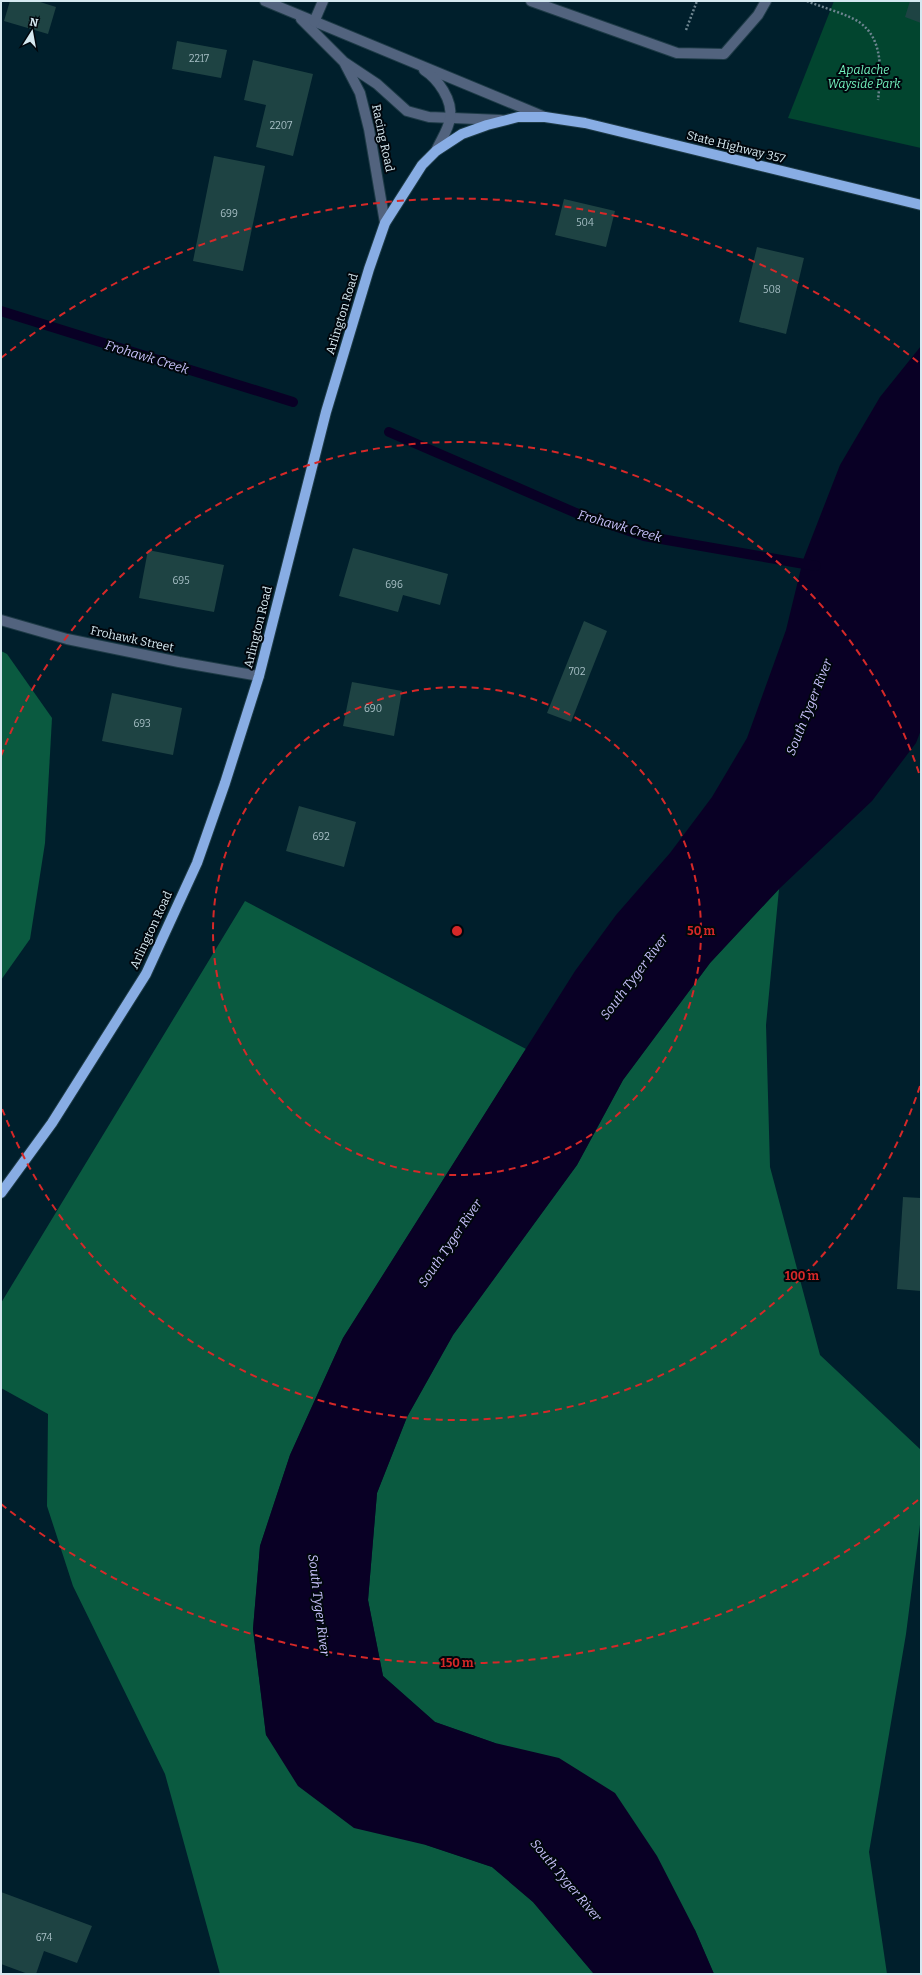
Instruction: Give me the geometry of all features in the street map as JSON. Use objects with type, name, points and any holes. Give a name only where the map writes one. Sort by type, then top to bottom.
[{"type":"main road","name":"Arlington Road","points":[[1,1193],[52,1123],[146,974],[197,863],[225,783],[259,676],[326,412],[369,269],[385,223],[420,167],[436,150],[462,134],[487,125],[518,117],[545,116]]},
{"type":"main road","name":"State Highway 357","points":[[545,116],[585,123],[921,205]]},
{"type":"street","name":"Racing Road","points":[[265,1],[545,116]]},
{"type":"street","points":[[314,22],[323,1]]},
{"type":"street","points":[[531,1],[677,53],[724,54],[758,14],[766,1]]},
{"type":"street","name":"Racing Road","points":[[296,15],[344,62],[377,84],[407,111],[429,117],[506,121]]},
{"type":"street","name":"Racing Road","points":[[410,61],[431,75],[447,96],[450,118]]},
{"type":"street","name":"Racing Road","points":[[344,62],[360,93],[369,129],[385,223]]},
{"type":"street","points":[[436,150],[450,118]]},
{"type":"street","name":"Frohawk Street","points":[[1,620],[67,639],[259,676]]},
{"type":"path","points":[[677,53],[697,1]]},
{"type":"path","points":[[807,1],[858,21],[869,31],[875,43],[880,63],[881,78],[878,100]]},
{"type":"green space","name":"Apalache Wayside Park","points":[[834,1],[921,1],[921,148],[788,118]]},
{"type":"green space","points":[[1,651],[7,654],[52,718],[45,843],[30,939],[1,980]]},
{"type":"green space","points":[[779,889],[766,1025],[770,1167],[820,1355],[921,1450],[921,1517],[906,1634],[869,1852],[887,1974],[714,1974],[695,1930],[495,1743],[435,1722],[383,1676],[368,1600],[377,1493],[407,1417],[453,1335],[577,1165],[623,1080],[710,963]]},
{"type":"green space","points":[[245,901],[526,1049],[343,1338],[290,1455],[260,1546],[253,1629],[266,1735],[426,1845],[492,1867],[533,1902],[594,1974],[220,1974],[165,1774],[73,1586],[47,1506],[48,1414],[1,1388],[1,1303]]},
{"type":"water","name":"South Tyger River","points":[[921,346],[921,730],[916,743],[872,801],[779,889],[710,963],[623,1080],[577,1165],[453,1335],[407,1417],[377,1493],[368,1600],[383,1676],[435,1722],[495,1743],[559,1758],[615,1793],[657,1856],[695,1930],[714,1974],[594,1974],[533,1902],[492,1867],[426,1845],[354,1828],[298,1786],[266,1735],[253,1629],[260,1546],[290,1455],[343,1338],[575,971],[616,915],[670,853],[712,797],[747,738],[786,630],[803,560],[840,465],[880,397]]},
{"type":"building","points":[[10,1],[37,1],[56,7],[48,34],[4,21]]},
{"type":"building","points":[[910,1],[921,1],[921,23],[905,17]]},
{"type":"building","points":[[177,41],[227,50],[221,78],[172,69]]},
{"type":"building","points":[[253,60],[313,74],[293,156],[256,147],[266,105],[244,100]]},
{"type":"building","points":[[214,156],[265,166],[243,271],[193,261]]},
{"type":"building","points":[[564,199],[615,211],[606,247],[555,235]]},
{"type":"building","points":[[757,247],[804,258],[786,334],[739,322]]},
{"type":"building","points":[[353,548],[448,574],[440,605],[403,595],[398,612],[339,596]]},
{"type":"building","points":[[148,550],[224,565],[214,612],[139,598]]},
{"type":"building","points":[[584,621],[607,631],[571,722],[547,713]]},
{"type":"building","points":[[352,682],[402,691],[394,736],[343,726]]},
{"type":"building","points":[[112,693],[182,708],[173,755],[102,741]]},
{"type":"building","points":[[299,806],[356,822],[344,867],[286,851]]},
{"type":"building","points":[[903,1197],[921,1198],[921,1291],[897,1289]]},
{"type":"building","points":[[1,1892],[92,1926],[77,1963],[44,1951],[36,1974],[28,1974],[1,1964]]},
{"type":"waterway","name":"Frohawk Creek","points":[[1,311],[293,402]]},
{"type":"waterway","name":"Frohawk Creek","points":[[389,432],[576,513],[644,536],[816,566]]}]
